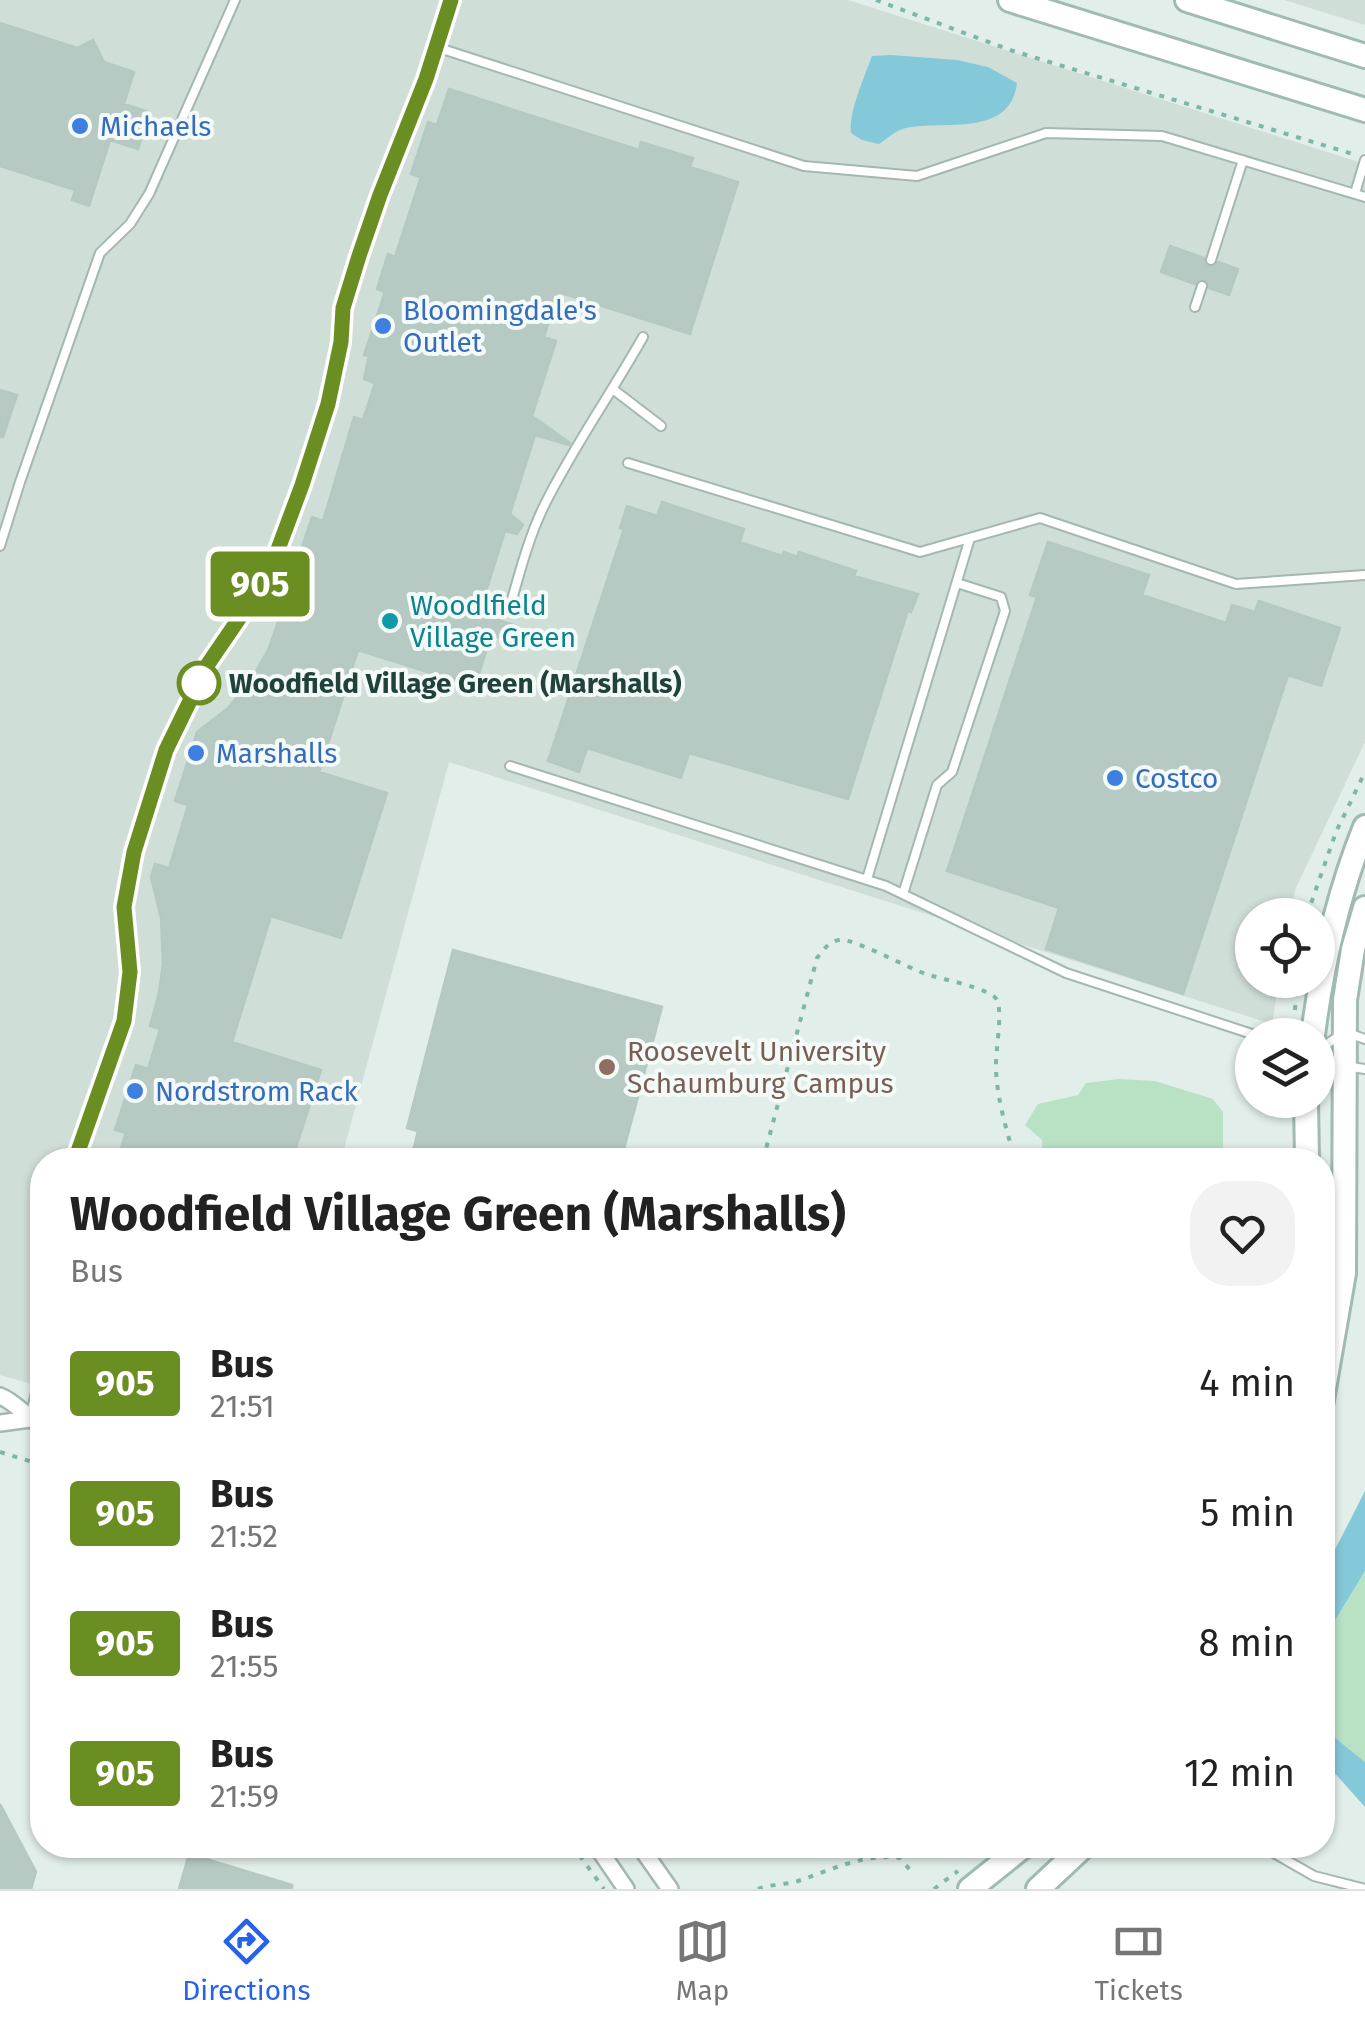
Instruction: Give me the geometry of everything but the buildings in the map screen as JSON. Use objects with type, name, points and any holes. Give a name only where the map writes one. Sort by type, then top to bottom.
[{"type":"street","points":[[1010,0],[1365,110]]},
{"type":"street","points":[[1187,0],[1365,56]]},
{"type":"street","points":[[1316,1018],[1333,923],[1365,827]]},
{"type":"street","points":[[1335,1325],[1344,1273],[1355,1068],[1355,1036],[1346,1000],[1353,949],[1365,908]]},
{"type":"street","points":[[1306,1118],[1307,1148]]},
{"type":"street","points":[[0,1396],[30,1418]]},
{"type":"street","points":[[0,1423],[30,1423]]},
{"type":"street","points":[[605,1858],[626,1889]]},
{"type":"street","points":[[647,1858],[670,1889]]},
{"type":"street","points":[[970,1889],[1009,1858]]},
{"type":"street","points":[[1038,1889],[1071,1858]]},
{"type":"lane","points":[[0,546],[100,253],[130,224],[149,194],[235,0]]},
{"type":"lane","points":[[79,1148],[124,1021],[130,972],[124,907],[134,852],[166,750],[208,664],[274,560],[328,404],[341,342],[343,308],[359,256],[451,0]]},
{"type":"lane","points":[[436,47],[804,166],[916,176],[1046,133],[1162,136],[1365,197]]},
{"type":"lane","points":[[1354,193],[1365,159]]},
{"type":"lane","points":[[1211,260],[1243,160]]},
{"type":"lane","points":[[1194,307],[1202,286]]},
{"type":"lane","points":[[509,610],[543,508],[643,337]]},
{"type":"lane","points":[[614,390],[660,426]]},
{"type":"lane","points":[[628,462],[920,552],[1040,518],[1236,584],[1365,575]]},
{"type":"lane","points":[[0,508],[12,510]]},
{"type":"lane","points":[[866,880],[970,538]]},
{"type":"lane","points":[[903,894],[937,785],[952,772],[1004,611],[1001,597],[957,583]]},
{"type":"lane","points":[[510,766],[866,880],[1066,972],[1235,1028]]},
{"type":"lane","points":[[1283,1858],[1314,1876],[1365,1889]]},
{"type":"path","points":[[880,1],[1010,50],[1365,159]]},
{"type":"path","points":[[1312,898],[1336,832],[1365,772]]},
{"type":"path","points":[[766,1148],[817,958],[828,944],[851,940],[918,971],[992,994],[999,1014],[996,1073],[1012,1148]]},
{"type":"path","points":[[0,1452],[30,1461]]},
{"type":"path","points":[[581,1858],[604,1889]]},
{"type":"path","points":[[758,1889],[875,1858]]},
{"type":"path","points":[[900,1858],[910,1870]]},
{"type":"shaded area","points":[[0,0],[848,0],[1365,164],[1365,742],[1294,898],[1235,898],[1235,998],[1276,998],[1273,1018],[1253,1018],[449,762],[344,1148],[30,1148],[30,1384],[0,1375]]},
{"type":"shaded area","points":[[1284,0],[1365,0],[1365,25]]},
{"type":"green space","points":[[1119,1079],[1155,1081],[1213,1099],[1223,1112],[1223,1148],[1042,1148],[1042,1140],[1025,1125],[1038,1104],[1078,1095],[1086,1083]]},
{"type":"green space","points":[[1365,1571],[1365,1762],[1335,1738],[1335,1618]]},
{"type":"water","points":[[872,56],[957,60],[988,67],[1017,83],[1012,100],[1002,112],[974,123],[906,128],[879,144],[862,140],[851,133],[858,94]]},
{"type":"water","points":[[1365,1491],[1365,1571],[1335,1620],[1335,1550]]},
{"type":"water","points":[[1335,1738],[1365,1762],[1365,1807],[1335,1773]]},
{"type":"bus line","name":"905","points":[[79,1148],[124,1021],[130,972],[124,907],[134,852],[166,750],[208,664],[274,560],[328,404],[341,342],[343,308],[359,256],[426,79],[451,0]]},
{"type":"place","name":"Michaels","points":[[80,126]]},
{"type":"place","name":"Bloomingdale's Outlet","points":[[383,326]]},
{"type":"place","name":"Woodlfield Village Green","points":[[390,621]]},
{"type":"place","name":"Woodfield Village Green (Marshalls)","points":[[199,683]]},
{"type":"place","name":"Marshalls","points":[[196,753]]},
{"type":"place","name":"Costco","points":[[1115,778]]},
{"type":"place","name":"Roosevelt University Schaumburg Campus","points":[[607,1067]]},
{"type":"place","name":"Nordstrom Rack","points":[[135,1091]]}]
